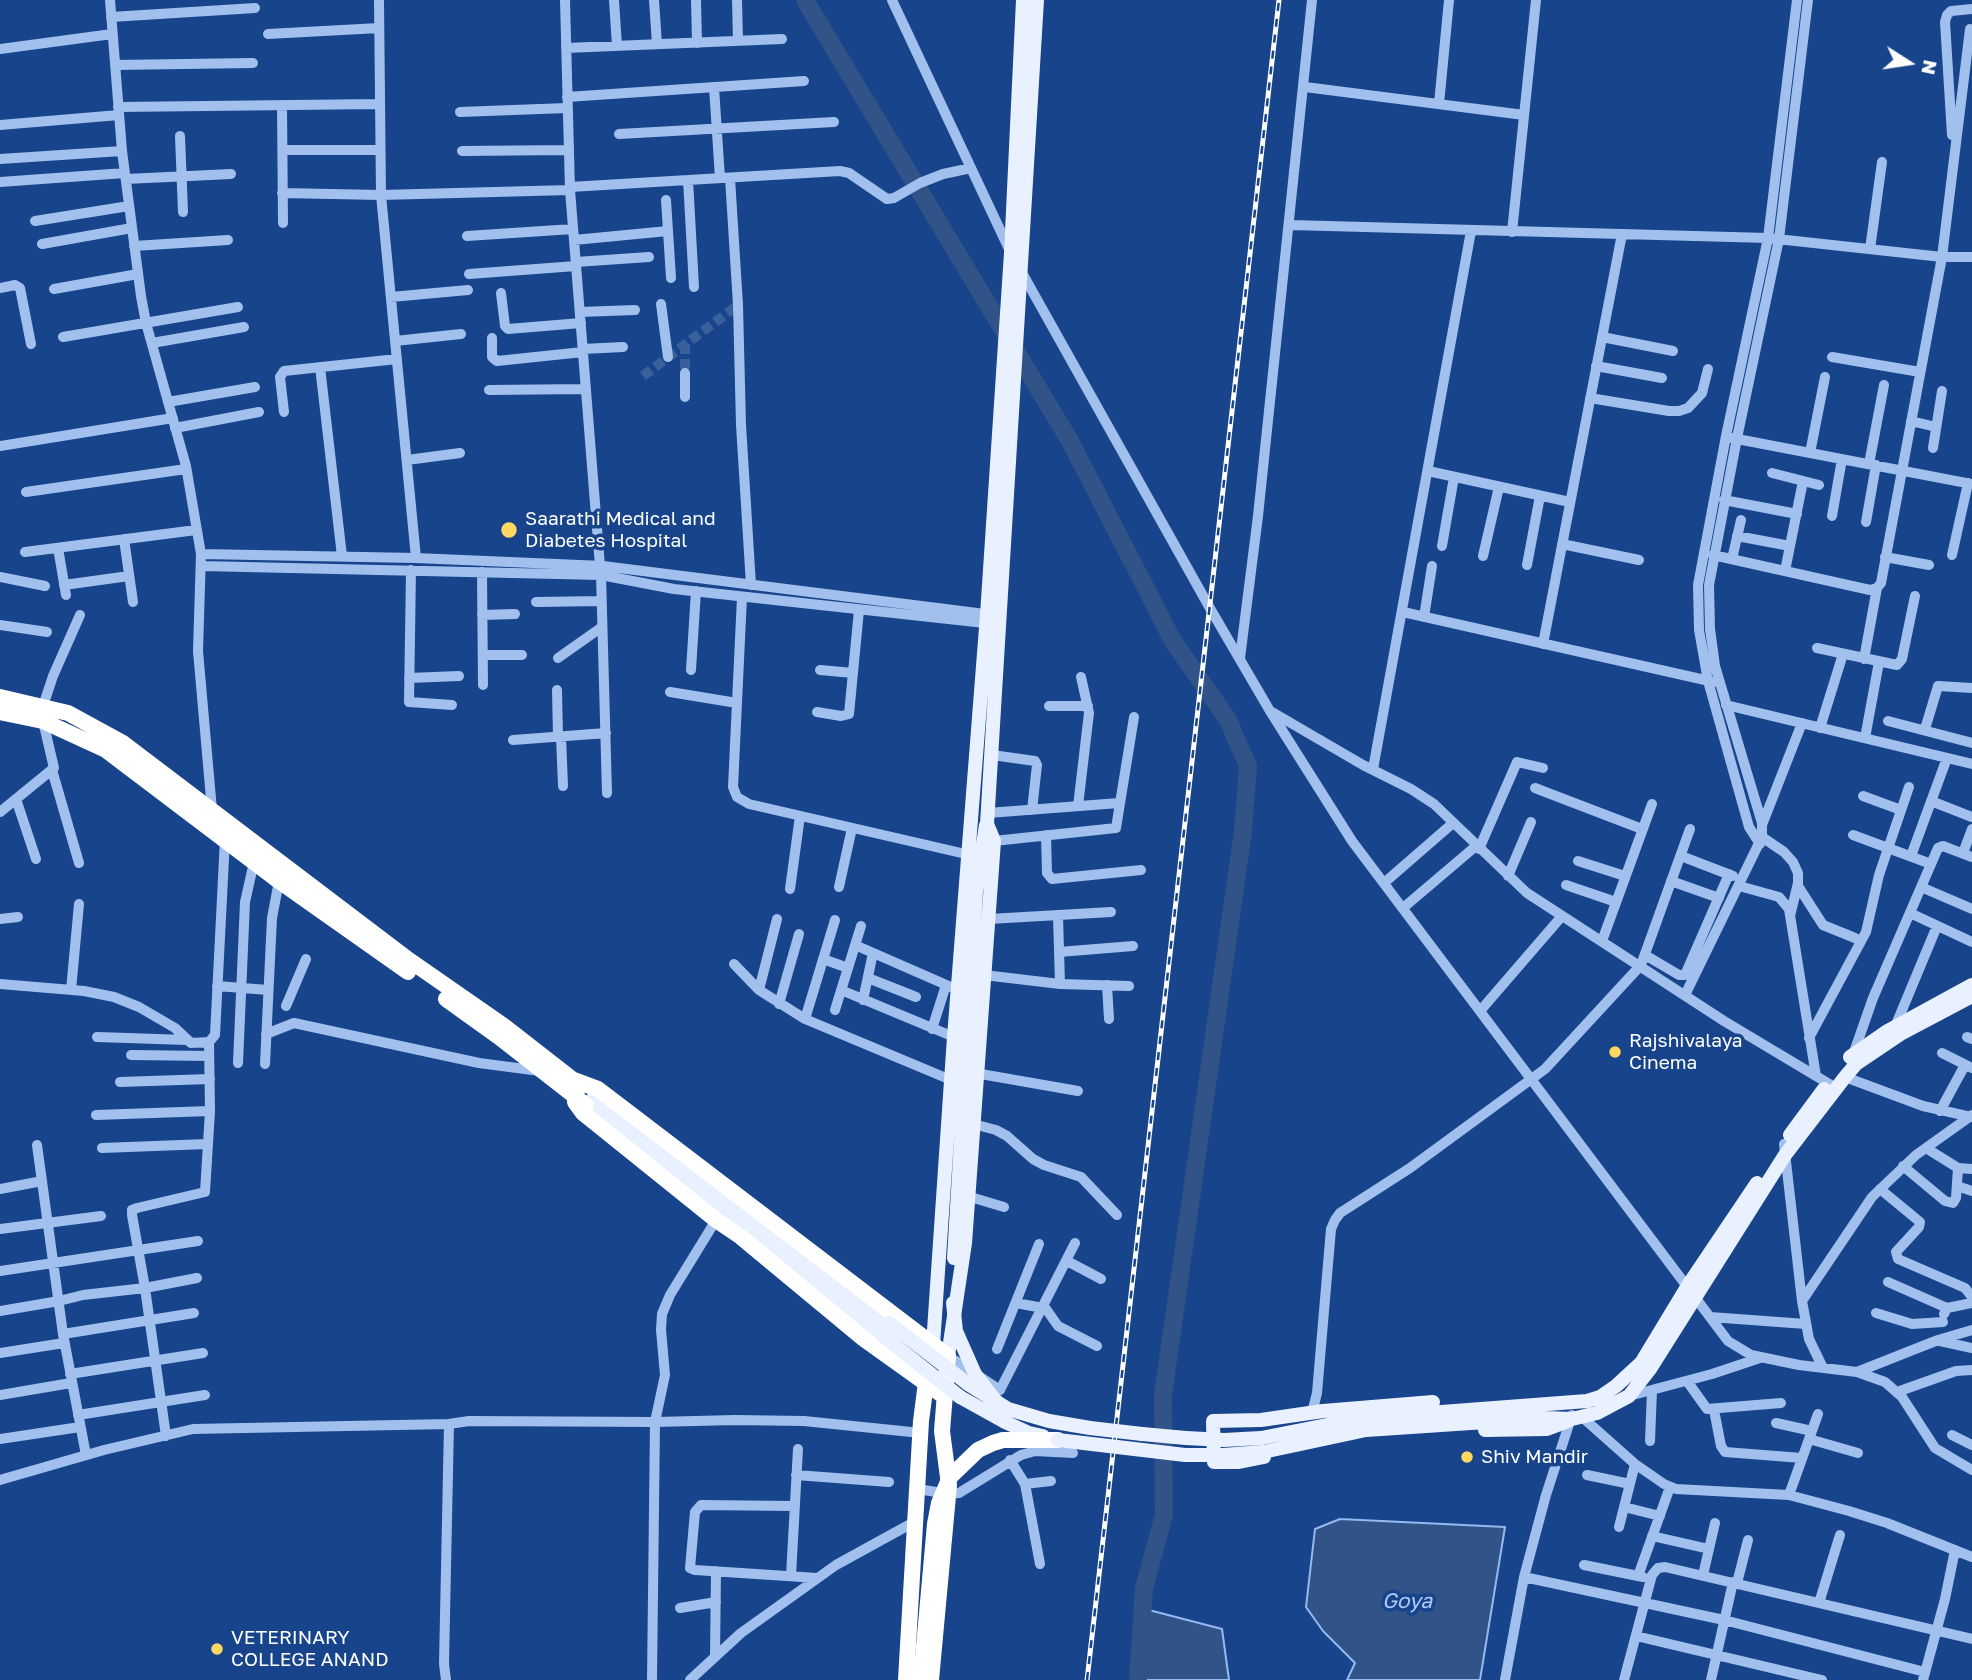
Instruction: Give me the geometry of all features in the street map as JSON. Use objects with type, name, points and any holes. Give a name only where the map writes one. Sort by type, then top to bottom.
[{"type":"highway","points":[[0,696],[43,713],[106,750],[279,881],[499,1037],[542,1071],[571,1086],[598,1088],[948,1356],[942,1431],[948,1494],[931,1680]]},
{"type":"highway","points":[[0,712],[68,713],[123,743],[409,960],[504,1026],[590,1100]]},
{"type":"highway","points":[[571,1086],[583,1113],[741,1237],[864,1339],[944,1396]]},
{"type":"highway","points":[[906,1680],[921,1433],[933,1345]]},
{"type":"highway","points":[[921,1680],[935,1524],[946,1486],[960,1466],[986,1445],[1003,1440],[1058,1440]]},
{"type":"main road","points":[[933,1345],[954,1037],[952,987],[970,855],[993,620],[1011,329],[1011,253],[1023,0]]},
{"type":"main road","points":[[1011,329],[1020,268],[1037,0]]},
{"type":"main road","points":[[993,620],[992,755],[987,819],[976,891],[953,1303],[956,1331],[975,1374],[996,1401]]},
{"type":"main road","points":[[948,1356],[965,1243],[975,1073],[989,919],[994,841],[987,819]]},
{"type":"main road","points":[[1569,1402],[1539,1395],[1318,1412],[1261,1420],[1213,1421],[1214,1462],[1239,1462],[1367,1436],[1547,1429],[1597,1413],[1629,1396],[1650,1369],[1728,1222],[1785,1149],[1802,1115],[1853,1055],[1895,1027],[1972,985]]},
{"type":"main road","points":[[1831,1081],[1902,1033],[1972,996]]},
{"type":"main road","points":[[590,1100],[885,1329],[971,1405],[1029,1433],[1058,1440],[1185,1455],[1223,1455],[1374,1417],[1587,1401],[1600,1397],[1616,1386],[1641,1363],[1691,1292]]},
{"type":"main road","points":[[885,1329],[1008,1409],[1049,1421],[1090,1428],[1262,1445],[1366,1430],[1577,1418]]},
{"type":"street","points":[[110,0],[122,151],[146,323],[186,469],[201,554],[198,651],[212,810]]},
{"type":"street","points":[[379,0],[381,195],[416,558]]},
{"type":"street","points":[[565,0],[570,189],[601,570],[607,793]]},
{"type":"street","points":[[614,0],[617,46]]},
{"type":"street","points":[[654,0],[657,44]]},
{"type":"street","points":[[696,0],[698,43]]},
{"type":"street","points":[[737,0],[738,41]]},
{"type":"street","points":[[892,0],[1011,253],[1270,711],[1352,841],[1728,1341],[1751,1355],[1857,1372],[1885,1382],[1897,1392],[1934,1448],[1972,1471]]},
{"type":"street","points":[[1240,659],[1290,225],[1312,0]]},
{"type":"street","points":[[1439,104],[1449,0]]},
{"type":"street","points":[[1512,232],[1536,0]]},
{"type":"street","points":[[1774,239],[1797,0]]},
{"type":"street","points":[[1790,918],[1798,886],[1798,873],[1784,852],[1749,827],[1699,630],[1698,585],[1774,239],[1808,0]]},
{"type":"street","points":[[111,17],[248,5]]},
{"type":"street","points":[[1954,161],[1945,22],[1951,11],[1972,9]]},
{"type":"street","points":[[268,34],[379,28]]},
{"type":"street","points":[[1864,659],[1877,588],[1881,583],[1942,257],[1970,29]]},
{"type":"street","points":[[0,50],[112,34]]},
{"type":"street","points":[[566,48],[782,39]]},
{"type":"street","points":[[115,65],[253,63]]},
{"type":"street","points":[[460,112],[713,87],[804,81]]},
{"type":"street","points":[[713,87],[738,305],[741,425],[751,585]]},
{"type":"street","points":[[1304,87],[1524,115]]},
{"type":"street","points":[[0,125],[119,111],[379,104]]},
{"type":"street","points":[[282,105],[283,223]]},
{"type":"street","points":[[619,134],[834,122]]},
{"type":"street","points":[[180,136],[183,212]]},
{"type":"street","points":[[284,150],[380,150]]},
{"type":"street","points":[[463,151],[569,150]]},
{"type":"street","points":[[0,159],[122,151]]},
{"type":"street","points":[[1870,249],[1882,162]]},
{"type":"street","points":[[282,193],[381,195],[570,189],[840,171],[857,178],[882,197],[894,198],[943,174],[971,168]]},
{"type":"street","points":[[0,182],[231,174]]},
{"type":"street","points":[[688,180],[694,287]]},
{"type":"street","points":[[666,200],[671,278]]},
{"type":"street","points":[[35,221],[129,206]]},
{"type":"street","points":[[1290,225],[1774,239],[1942,257],[1972,257]]},
{"type":"street","points":[[42,244],[132,228]]},
{"type":"street","points":[[467,236],[668,231]]},
{"type":"street","points":[[1373,769],[1471,231]]},
{"type":"street","points":[[1543,644],[1622,234]]},
{"type":"street","points":[[134,246],[228,240]]},
{"type":"street","points":[[469,274],[649,257]]},
{"type":"street","points":[[54,289],[138,274]]},
{"type":"street","points":[[0,288],[19,285],[31,344]]},
{"type":"street","points":[[391,298],[468,290]]},
{"type":"street","points":[[501,293],[505,326],[508,329],[635,310]]},
{"type":"street","points":[[662,304],[668,357]]},
{"type":"street","points":[[63,338],[238,307]]},
{"type":"street","points":[[152,343],[244,327]]},
{"type":"street","points":[[395,341],[461,334]]},
{"type":"street","points":[[1602,337],[1673,351]]},
{"type":"street","points":[[492,338],[492,357],[497,361],[623,347]]},
{"type":"street","points":[[1832,357],[1920,372]]},
{"type":"street","points":[[284,412],[281,372],[397,359]]},
{"type":"street","points":[[1596,366],[1662,378]]},
{"type":"street","points":[[320,367],[342,556]]},
{"type":"street","points":[[1590,398],[1679,411],[1688,408],[1702,393],[1708,369]]},
{"type":"street","points":[[685,373],[685,397]]},
{"type":"street","points":[[1810,453],[1825,377]]},
{"type":"street","points":[[1866,522],[1884,385]]},
{"type":"street","points":[[168,402],[255,387]]},
{"type":"street","points":[[489,390],[586,389]]},
{"type":"street","points":[[1933,447],[1942,391]]},
{"type":"street","points":[[0,446],[259,412]]},
{"type":"street","points":[[1911,421],[1936,427]]},
{"type":"street","points":[[1731,438],[1970,483],[1952,555]]},
{"type":"street","points":[[1731,438],[1724,500],[1709,585],[1713,682],[1726,705],[1761,836]]},
{"type":"street","points":[[407,460],[460,453]]},
{"type":"street","points":[[1832,516],[1842,459]]},
{"type":"street","points":[[26,492],[186,469]]},
{"type":"street","points":[[1428,471],[1570,502]]},
{"type":"street","points":[[1772,473],[1819,485]]},
{"type":"street","points":[[1443,546],[1454,477]]},
{"type":"street","points":[[1785,571],[1803,481]]},
{"type":"street","points":[[1483,556],[1499,487]]},
{"type":"street","points":[[1527,565],[1540,496]]},
{"type":"street","points":[[1724,500],[1797,514]]},
{"type":"street","points":[[1732,559],[1741,520]]},
{"type":"street","points":[[25,552],[196,530]]},
{"type":"street","points":[[1737,537],[1790,546]]},
{"type":"street","points":[[124,539],[133,602]]},
{"type":"street","points":[[1562,544],[1639,559]]},
{"type":"street","points":[[58,548],[65,590],[130,576]]},
{"type":"street","points":[[201,554],[416,558],[601,570],[751,585],[993,620]]},
{"type":"street","points":[[1713,555],[1870,590],[1877,588]]},
{"type":"street","points":[[1885,557],[1928,565]]},
{"type":"street","points":[[201,566],[482,572],[601,570],[696,591],[742,597],[859,610],[993,620]]},
{"type":"street","points":[[1424,617],[1433,566]]},
{"type":"street","points":[[411,570],[408,699],[411,704],[453,705]]},
{"type":"street","points":[[482,572],[483,685]]},
{"type":"street","points":[[0,578],[45,586]]},
{"type":"street","points":[[691,670],[696,591]]},
{"type":"street","points":[[1817,648],[1894,666],[1900,663],[1915,596]]},
{"type":"street","points":[[742,597],[733,787],[737,797],[749,804],[970,855]]},
{"type":"street","points":[[536,602],[601,601]]},
{"type":"street","points":[[817,712],[841,716],[849,714],[859,610]]},
{"type":"street","points":[[1402,612],[1713,682]]},
{"type":"street","points":[[482,615],[514,614]]},
{"type":"street","points":[[79,863],[52,771],[54,763],[43,713],[53,676],[80,615]]},
{"type":"street","points":[[0,625],[47,632]]},
{"type":"street","points":[[558,658],[602,626]]},
{"type":"street","points":[[1820,728],[1843,654]]},
{"type":"street","points":[[483,655],[522,655]]},
{"type":"street","points":[[1865,738],[1879,662]]},
{"type":"street","points":[[820,670],[853,673]]},
{"type":"street","points":[[409,678],[459,676]]},
{"type":"street","points":[[1079,806],[1088,706],[1081,677]]},
{"type":"street","points":[[1925,729],[1937,686],[1972,688]]},
{"type":"street","points":[[557,690],[563,786]]},
{"type":"street","points":[[670,692],[737,703]]},
{"type":"street","points":[[1726,705],[1972,764]]},
{"type":"street","points":[[1049,706],[1088,706]]},
{"type":"street","points":[[1270,711],[1434,804],[1527,893],[1562,916],[1602,941],[1679,975],[1685,975],[1729,874]]},
{"type":"street","points":[[994,841],[1115,828],[1134,717]]},
{"type":"street","points":[[1888,720],[1972,743]]},
{"type":"street","points":[[1685,995],[1741,883],[1802,723]]},
{"type":"street","points":[[513,740],[606,733]]},
{"type":"street","points":[[992,755],[1035,761],[1037,765],[1032,810]]},
{"type":"street","points":[[1911,856],[1947,758]]},
{"type":"street","points":[[1402,908],[1477,848],[1517,762],[1544,768]]},
{"type":"street","points":[[0,812],[52,771]]},
{"type":"street","points":[[1809,1038],[1866,932],[1879,875],[1909,787]]},
{"type":"street","points":[[1535,788],[1642,829]]},
{"type":"street","points":[[1863,796],[1901,810]]},
{"type":"street","points":[[16,800],[36,859]]},
{"type":"street","points":[[1931,801],[1972,817]]},
{"type":"street","points":[[987,819],[1032,810],[1119,803]]},
{"type":"street","points":[[1602,941],[1652,804]]},
{"type":"street","points":[[790,889],[800,816]]},
{"type":"street","points":[[1508,876],[1531,822]]},
{"type":"street","points":[[1384,883],[1453,823]]},
{"type":"street","points":[[839,887],[852,828]]},
{"type":"street","points":[[1318,1412],[1317,1393],[1331,1229],[1335,1220],[1340,1213],[1410,1168],[1545,1069],[1643,960],[1690,829]]},
{"type":"street","points":[[1853,1055],[1872,998],[1938,848],[1943,846],[1967,855],[1972,829]]},
{"type":"street","points":[[1046,835],[1047,873],[1052,879],[1141,870]]},
{"type":"street","points":[[1853,835],[1931,864]]},
{"type":"street","points":[[166,1436],[132,1210],[205,1192],[210,1111],[209,1042],[215,1035],[225,839]]},
{"type":"street","points":[[1681,856],[1779,897],[1789,909],[1809,1038],[1831,1081]]},
{"type":"street","points":[[1578,861],[1625,876]]},
{"type":"street","points":[[238,1063],[246,896],[254,862]]},
{"type":"street","points":[[265,1064],[272,912],[279,881]]},
{"type":"street","points":[[1671,881],[1719,898]]},
{"type":"street","points":[[1566,885],[1616,902]]},
{"type":"street","points":[[1798,886],[1823,925],[1855,938]]},
{"type":"street","points":[[1921,887],[1972,909]]},
{"type":"street","points":[[71,990],[79,904]]},
{"type":"street","points":[[989,919],[1111,912]]},
{"type":"street","points":[[1910,913],[1972,942]]},
{"type":"street","points":[[1058,916],[1060,984]]},
{"type":"street","points":[[1480,1010],[1562,916]]},
{"type":"street","points":[[0,919],[18,917]]},
{"type":"street","points":[[759,990],[777,919]]},
{"type":"street","points":[[805,1019],[835,920]]},
{"type":"street","points":[[835,1010],[862,926]]},
{"type":"street","points":[[1895,1027],[1937,926]]},
{"type":"street","points":[[779,1004],[799,934]]},
{"type":"street","points":[[855,945],[952,987],[932,1029]]},
{"type":"street","points":[[1059,952],[1133,946]]},
{"type":"street","points":[[863,1000],[873,953]]},
{"type":"street","points":[[290,1023],[286,1006],[306,959]]},
{"type":"street","points":[[823,959],[848,968]]},
{"type":"street","points":[[1643,960],[1685,995],[1831,1081],[1940,1111],[1972,1116]]},
{"type":"street","points":[[734,964],[759,990],[805,1019],[951,1080]]},
{"type":"street","points":[[984,975],[1060,984],[1129,986]]},
{"type":"street","points":[[868,978],[916,997]]},
{"type":"street","points":[[0,984],[114,997],[131,1003],[175,1028],[195,1044],[209,1042]]},
{"type":"street","points":[[1107,985],[1109,1019]]},
{"type":"street","points":[[218,986],[242,987],[268,995],[286,1006]]},
{"type":"street","points":[[841,990],[954,1037]]},
{"type":"street","points":[[266,1034],[290,1023],[479,1063],[542,1071]]},
{"type":"street","points":[[97,1037],[187,1040]]},
{"type":"street","points":[[1940,1111],[1969,1067],[1942,1053]]},
{"type":"street","points":[[131,1055],[209,1056]]},
{"type":"street","points":[[975,1073],[1078,1091]]},
{"type":"street","points":[[120,1082],[209,1079]]},
{"type":"street","points":[[96,1115],[210,1111]]},
{"type":"street","points":[[1801,1301],[1847,1232],[1880,1189],[1903,1166],[1972,1116]]},
{"type":"street","points":[[973,1124],[1007,1136],[1044,1165],[1081,1177],[1117,1216]]},
{"type":"street","points":[[37,1144],[64,1339],[86,1455]]},
{"type":"street","points":[[102,1148],[207,1144]]},
{"type":"street","points":[[1926,1148],[1958,1168],[1972,1169]]},
{"type":"street","points":[[1785,1149],[1801,1301],[1809,1339],[1823,1368]]},
{"type":"street","points":[[1903,1166],[1949,1203],[1955,1202],[1958,1168]]},
{"type":"street","points":[[0,1189],[42,1181]]},
{"type":"street","points":[[1957,1186],[1972,1191]]},
{"type":"street","points":[[1880,1189],[1920,1222],[1919,1227],[1896,1252],[1898,1259],[1965,1288],[1972,1297]]},
{"type":"street","points":[[967,1196],[1004,1207]]},
{"type":"street","points":[[0,1229],[101,1216]]},
{"type":"street","points":[[652,1680],[655,1422],[665,1376],[661,1330],[663,1314],[670,1295],[716,1220]]},
{"type":"street","points":[[0,1271],[198,1241]]},
{"type":"street","points":[[948,1356],[1000,1390],[1075,1243]]},
{"type":"street","points":[[997,1349],[1039,1244]]},
{"type":"street","points":[[1066,1261],[1101,1279]]},
{"type":"street","points":[[0,1311],[197,1278]]},
{"type":"street","points":[[1888,1282],[1947,1308],[1972,1303]]},
{"type":"street","points":[[1016,1303],[1043,1307],[1058,1326],[1097,1346]]},
{"type":"street","points":[[1942,1339],[1944,1312],[1947,1308]]},
{"type":"street","points":[[0,1353],[194,1313]]},
{"type":"street","points":[[1876,1313],[1912,1324],[1943,1322]]},
{"type":"street","points":[[1710,1317],[1806,1324]]},
{"type":"street","points":[[1857,1372],[1972,1330]]},
{"type":"street","points":[[1942,1339],[1972,1348]]},
{"type":"street","points":[[0,1395],[155,1360],[203,1353]]},
{"type":"street","points":[[1629,1396],[1763,1357]]},
{"type":"street","points":[[1897,1392],[1956,1371],[1972,1370]]},
{"type":"street","points":[[1687,1381],[1707,1409],[1782,1403]]},
{"type":"street","points":[[1650,1441],[1652,1390]]},
{"type":"street","points":[[78,1415],[205,1395]]},
{"type":"street","points":[[1569,1402],[1577,1418],[1635,1464],[1670,1487],[1789,1495],[1849,1511],[1972,1557]]},
{"type":"street","points":[[1714,1410],[1721,1446],[1725,1452],[1802,1458]]},
{"type":"street","points":[[1789,1495],[1818,1414]]},
{"type":"street","points":[[1505,1680],[1524,1577],[1546,1495],[1577,1418]]},
{"type":"street","points":[[0,1467],[1,1480],[86,1455],[193,1429],[483,1421],[804,1421],[921,1433]]},
{"type":"street","points":[[1776,1423],[1858,1453]]},
{"type":"street","points":[[446,1680],[444,1664],[449,1424]]},
{"type":"street","points":[[0,1439],[80,1427]]},
{"type":"street","points":[[1952,1434],[1972,1445]]},
{"type":"street","points":[[791,1576],[797,1450]]},
{"type":"street","points":[[918,1489],[958,1493],[1010,1460],[1035,1451],[1073,1453]]},
{"type":"street","points":[[1010,1460],[1025,1484],[1040,1564]]},
{"type":"street","points":[[1619,1527],[1635,1464]]},
{"type":"street","points":[[796,1475],[889,1482]]},
{"type":"street","points":[[1587,1475],[1630,1484]]},
{"type":"street","points":[[1025,1484],[1051,1481]]},
{"type":"street","points":[[1637,1576],[1670,1487]]},
{"type":"street","points":[[794,1506],[701,1505],[697,1508],[690,1568],[817,1578]]},
{"type":"street","points":[[1624,1507],[1660,1517]]},
{"type":"street","points":[[690,1680],[741,1633],[836,1564],[916,1521]]},
{"type":"street","points":[[1703,1575],[1715,1523]]},
{"type":"street","points":[[1819,1603],[1840,1535]]},
{"type":"street","points":[[1652,1536],[1709,1549]]},
{"type":"street","points":[[1711,1680],[1724,1620],[1748,1540]]},
{"type":"street","points":[[1524,1577],[1724,1620],[1924,1676],[1955,1550]]},
{"type":"street","points":[[1584,1565],[1651,1579]]},
{"type":"street","points":[[1624,1680],[1651,1579],[1658,1568],[1665,1567],[1972,1639]]},
{"type":"street","points":[[715,1657],[716,1571]]},
{"type":"street","points":[[680,1608],[716,1602]]},
{"type":"street","points":[[1636,1636],[1821,1680]]},
{"type":"water","name":"Goya","points":[[1340,1519],[1505,1527],[1480,1680],[1347,1680],[1355,1663],[1323,1631],[1306,1607],[1315,1529]]},
{"type":"water","points":[[1145,1609],[1222,1629],[1229,1680],[1135,1680]]},
{"type":"waterway","points":[[805,0],[1070,441],[1173,641],[1228,720],[1248,766],[1243,831],[1163,1395],[1164,1515],[1144,1588],[1138,1680]]},
{"type":"tunnel","points":[[643,376],[738,305]]},
{"type":"tunnel","points":[[685,344],[685,373]]},
{"type":"railway","points":[[1087,1680],[1279,0]]},
{"type":"place","name":"Saarathi Medical and Diabetes Hospital","points":[[509,530]]},
{"type":"place","name":"Rajshivalaya Cinema","points":[[1615,1052]]},
{"type":"place","name":"Shiv Mandir","points":[[1467,1457]]},
{"type":"place","name":"VETERINARY COLLEGE ANAND","points":[[217,1649]]}]
